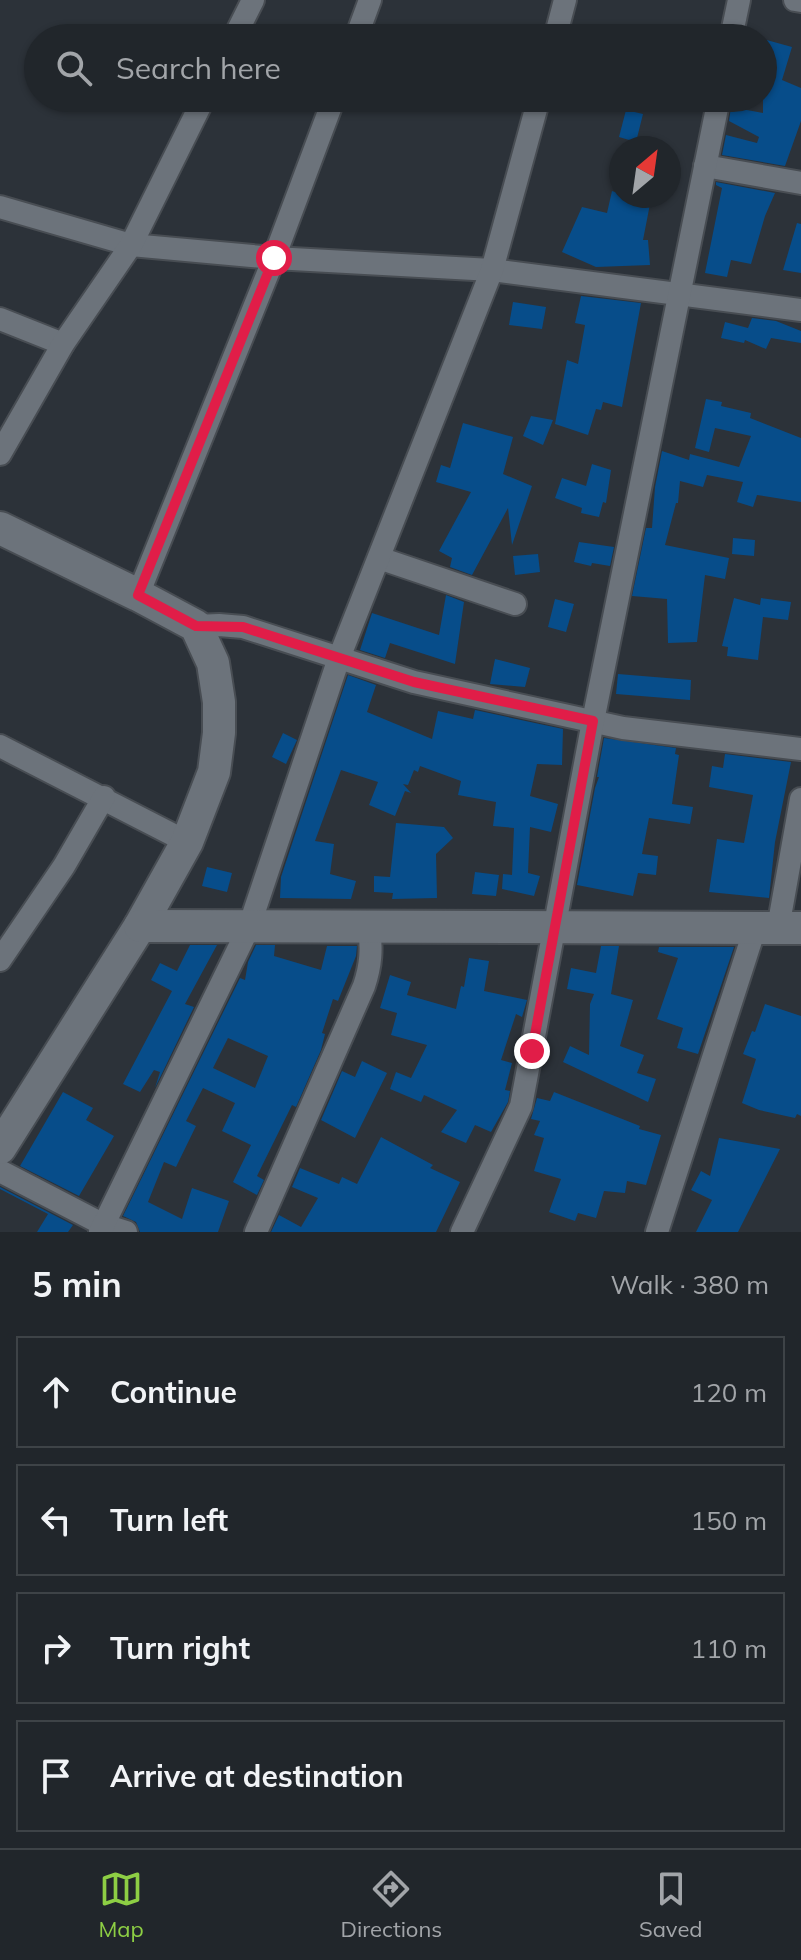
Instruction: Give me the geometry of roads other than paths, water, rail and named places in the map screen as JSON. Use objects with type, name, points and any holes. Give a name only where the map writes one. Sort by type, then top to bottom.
[{"type":"street","points":[[241,24],[253,0]]},
{"type":"street","points":[[361,24],[370,0]]},
{"type":"street","points":[[559,24],[565,0]]},
{"type":"street","points":[[734,24],[739,0]]},
{"type":"street","points":[[795,0],[801,1]]},
{"type":"street","points":[[0,454],[63,344],[131,245],[197,112]]},
{"type":"street","points":[[138,595],[274,258],[329,112]]},
{"type":"street","points":[[102,1228],[249,927],[339,658],[492,270],[535,112]]},
{"type":"street","points":[[462,1232],[521,1106],[593,721],[716,112]]},
{"type":"street","points":[[705,166],[801,183]]},
{"type":"street","points":[[0,207],[131,245],[274,258],[492,270],[801,310]]},
{"type":"street","points":[[0,319],[63,344]]},
{"type":"street","points":[[0,528],[196,626],[243,627],[414,682],[623,728],[801,749]]},
{"type":"street","points":[[379,558],[515,604]]},
{"type":"street","points":[[0,1148],[140,926],[187,842],[214,772],[219,702],[213,663],[196,626]]},
{"type":"street","points":[[0,746],[187,842]]},
{"type":"street","points":[[0,960],[9,932],[64,866],[104,797]]},
{"type":"street","points":[[657,1232],[778,928],[801,799]]},
{"type":"street","points":[[140,926],[778,928]]},
{"type":"street","points":[[256,1232],[364,986],[372,957],[369,927]]},
{"type":"street","points":[[0,1171],[102,1228],[126,1232]]}]
